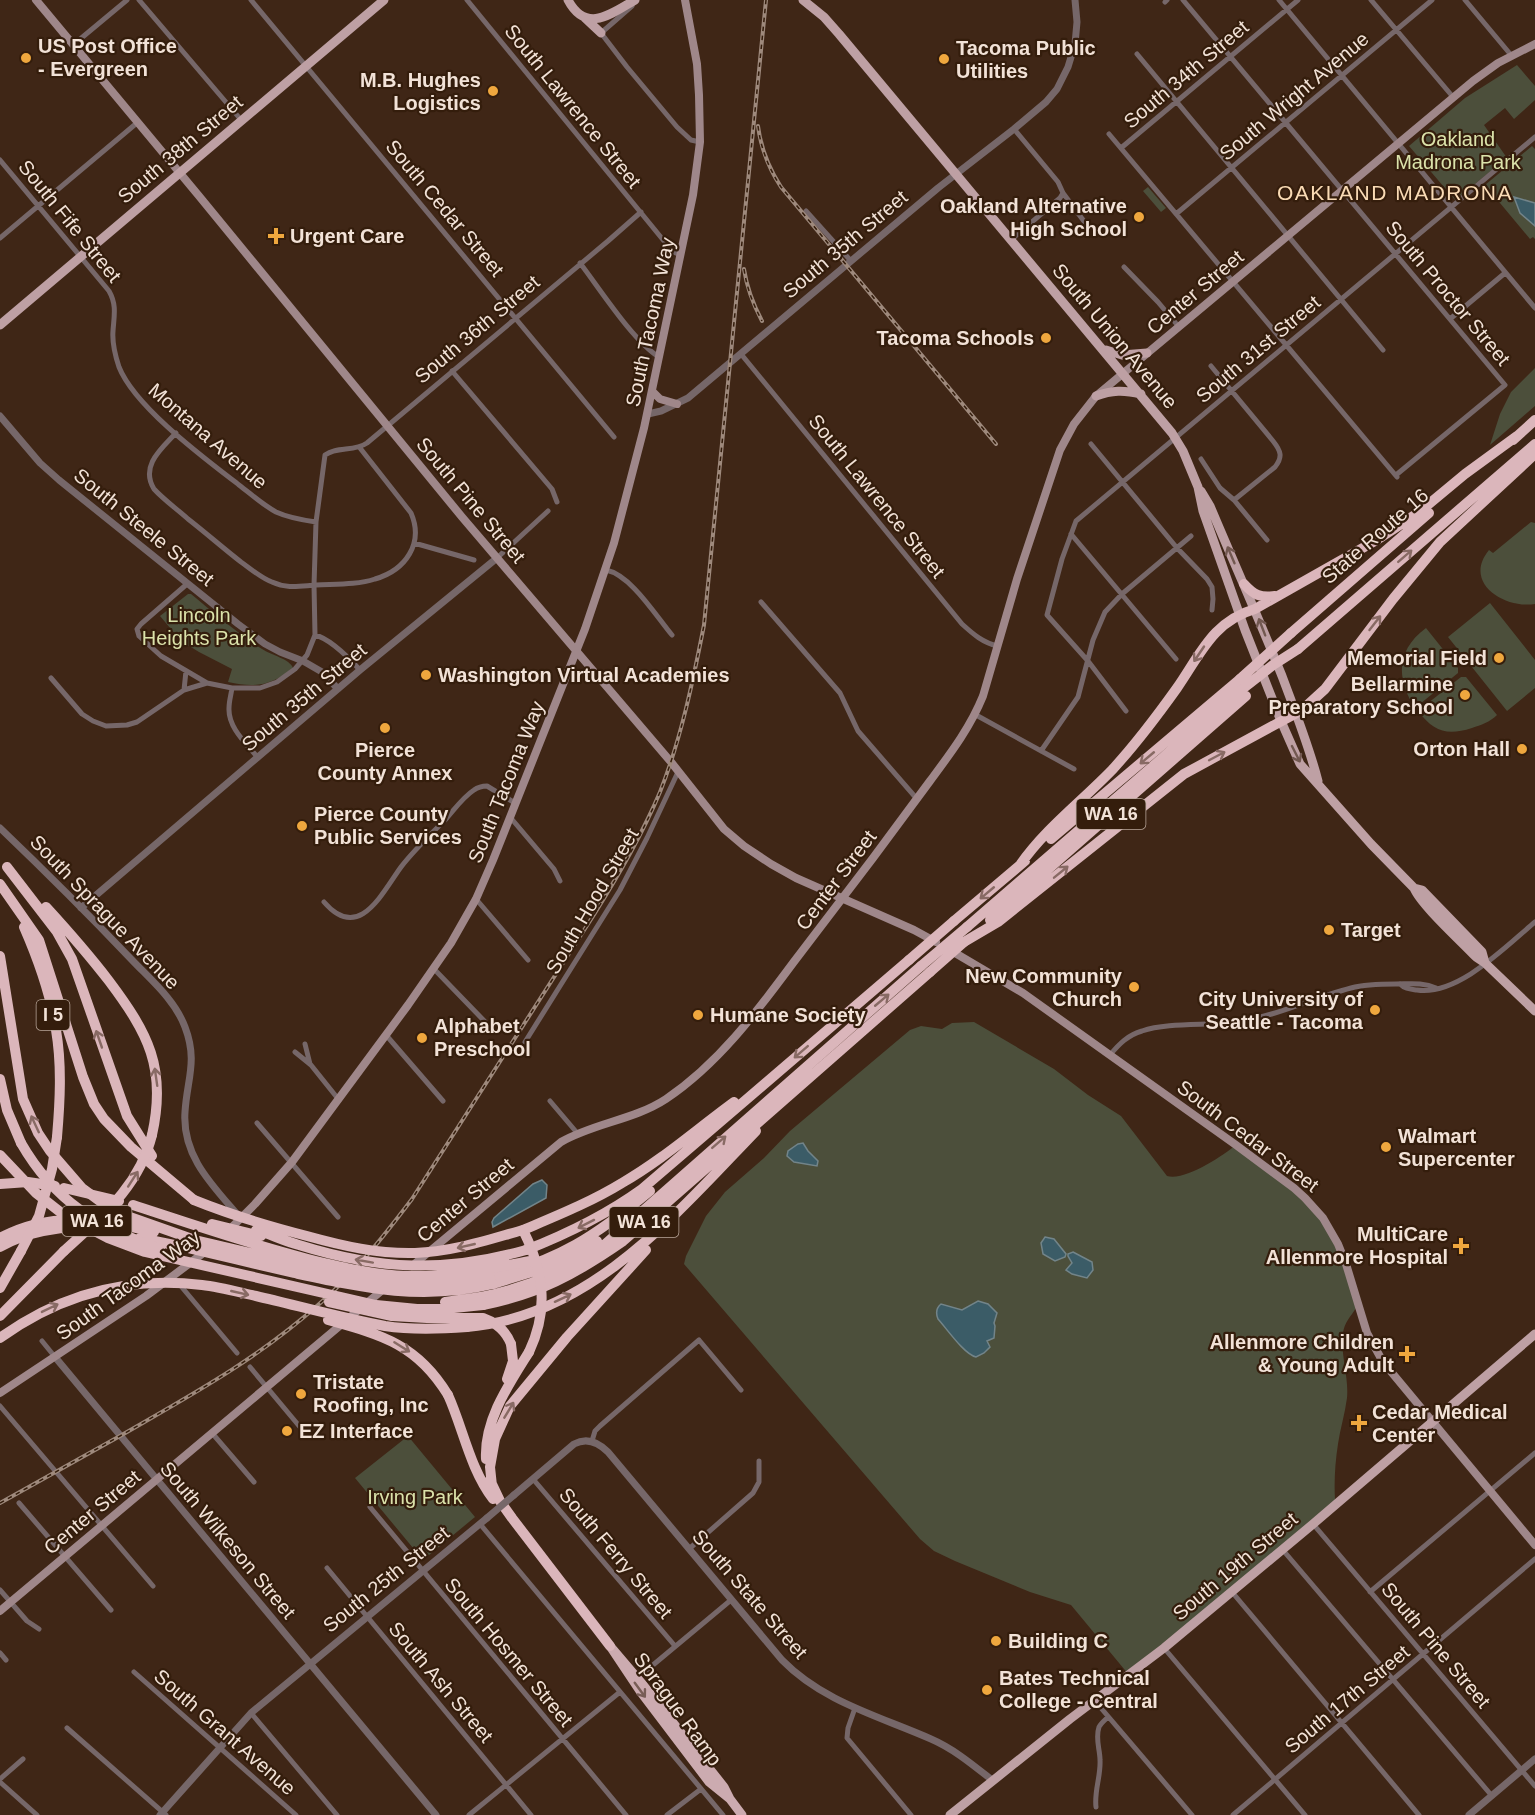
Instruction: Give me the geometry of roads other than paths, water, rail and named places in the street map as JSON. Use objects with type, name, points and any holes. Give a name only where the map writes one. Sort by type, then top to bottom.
[{"type":"highway","name":"State Route 16","points":[[1242,688],[1291,633],[1535,420]]},
{"type":"highway","points":[[1020,866],[1031,849],[1112,769],[1161,709],[1206,644],[1225,624],[1240,613],[1255,609],[1375,541],[1419,513],[1465,474],[1517,436]]},
{"type":"highway","name":"State Route 16","points":[[1242,688],[1298,649],[1535,444]]},
{"type":"highway","points":[[0,956],[23,1099],[50,1151],[82,1188],[101,1202],[135,1219],[195,1240],[369,1281],[445,1284],[491,1281],[548,1267],[612,1232],[926,969],[975,930],[998,922],[1184,774],[1311,703],[1325,690],[1394,598],[1440,542],[1535,454]]},
{"type":"highway","points":[[1244,584],[1257,596],[1279,595]]},
{"type":"highway","name":"WA 16","points":[[12,900],[39,940],[83,1077],[94,1104],[118,1134],[194,1200],[232,1222],[298,1245],[354,1259],[418,1267],[476,1262],[526,1250],[575,1229],[612,1210],[642,1189],[954,921],[1242,688]]},
{"type":"highway","name":"WA 16","points":[[0,1155],[20,1178],[52,1206],[79,1224],[108,1239],[145,1252],[376,1305],[435,1309],[525,1294],[575,1273],[622,1242],[752,1126],[783,1102],[926,969],[964,942],[1242,688]]},
{"type":"highway","points":[[0,1316],[121,1197],[138,1172],[147,1153],[157,1109],[157,1084],[150,1048],[131,1010],[81,946],[3,863]]},
{"type":"highway","points":[[3,863],[57,932],[72,959],[127,1116],[156,1167]]},
{"type":"highway","name":"I 5","points":[[0,884],[12,900],[33,951],[51,1005],[56,1030],[60,1079],[57,1137],[52,1169],[39,1216],[0,1288]]},
{"type":"highway","points":[[0,1079],[7,1110],[21,1143],[40,1172],[56,1190],[83,1213],[108,1228],[163,1251],[377,1299],[435,1303],[482,1301],[537,1282],[586,1258],[624,1229],[692,1167]]},
{"type":"highway","points":[[194,1200],[262,1225],[371,1251],[416,1253],[469,1246],[523,1230],[604,1193],[659,1159],[736,1100],[761,1087]]},
{"type":"highway","points":[[0,1338],[27,1320],[63,1301],[132,1284],[203,1285],[386,1326],[467,1327],[516,1317],[563,1298],[592,1282],[637,1250],[783,1102]]},
{"type":"highway","points":[[0,1247],[36,1233],[77,1227],[110,1231],[369,1289],[415,1293],[467,1289],[526,1267],[588,1238],[659,1184],[685,1153]]},
{"type":"highway","points":[[492,1486],[490,1467],[495,1439],[510,1406],[567,1337],[715,1173]]},
{"type":"highway","points":[[0,1184],[28,1182],[64,1188],[298,1245]]},
{"type":"highway","points":[[133,1205],[287,1254],[376,1273],[406,1276],[438,1275],[481,1271],[535,1260]]},
{"type":"highway","name":"WA 16","points":[[0,1238],[31,1226],[75,1219],[118,1224],[195,1240]]},
{"type":"highway","points":[[523,1230],[535,1260],[543,1295],[542,1310],[538,1332],[529,1352],[492,1419],[486,1462],[492,1486],[500,1501],[610,1647]]},
{"type":"highway","points":[[269,1282],[281,1288],[377,1314],[427,1318],[483,1318],[504,1331],[511,1344],[514,1357],[489,1417],[485,1431],[487,1443]]},
{"type":"highway","points":[[268,1299],[391,1340],[422,1361],[432,1371],[448,1395],[483,1485],[495,1502],[512,1518]]},
{"type":"highway","name":"Sprague Ramp","points":[[610,1647],[724,1787],[742,1815]]},
{"type":"main road","name":"South Pine Street","points":[[36,0],[724,829],[771,864],[942,945]]},
{"type":"main road","name":"South 38th Street","points":[[0,325],[384,0]]},
{"type":"main road","points":[[568,0],[573,9],[601,33]]},
{"type":"main road","points":[[584,17],[603,18],[637,0]]},
{"type":"main road","name":"South Tacoma Way","points":[[0,1393],[173,1277],[207,1250],[255,1204],[292,1162],[434,969],[476,899],[576,651],[606,570],[648,414],[693,195],[700,142],[697,64],[685,0]]},
{"type":"main road","name":"South Union Avenue","points":[[806,2],[824,17],[881,83],[1176,438],[1198,487],[1210,506],[1255,609],[1295,713],[1318,782]]},
{"type":"main road","name":"Center Street","points":[[0,1611],[555,1146],[578,1134],[645,1110],[665,1100],[725,1047],[747,1023],[842,899],[963,736],[976,715],[1017,579],[1060,450],[1074,424],[1096,396],[1479,76],[1535,44]]},
{"type":"main road","points":[[1103,350],[1122,355],[1147,353]]},
{"type":"main road","points":[[1096,396],[1120,390],[1141,394]]},
{"type":"main road","points":[[652,391],[660,399],[677,404]]},
{"type":"main road","name":"South Union Avenue","points":[[1198,487],[1203,511],[1240,613],[1300,764],[1371,844],[1414,888],[1417,895],[1476,957],[1535,1011]]},
{"type":"main road","name":"South Cedar Street","points":[[942,945],[1023,993],[1294,1188],[1312,1205],[1323,1218],[1338,1244],[1367,1333],[1377,1353],[1393,1376],[1535,1545]]},
{"type":"main road","name":"South 19th Street","points":[[950,1815],[1164,1648],[1535,1334]]},
{"type":"street","points":[[73,45],[127,0]]},
{"type":"street","points":[[139,0],[242,121]]},
{"type":"street","name":"South Cedar Street","points":[[251,0],[614,437]]},
{"type":"street","name":"South Lawrence Street","points":[[467,0],[673,252],[681,255]]},
{"type":"street","points":[[637,0],[601,33],[677,127],[691,141],[700,142]]},
{"type":"street","name":"South 35th Street","points":[[648,414],[661,411],[688,398],[1046,102],[1057,89],[1076,44],[1075,0]]},
{"type":"street","name":"South Proctor Street","points":[[1183,0],[1505,385],[1397,477],[1286,345]]},
{"type":"street","points":[[1279,0],[1535,308]]},
{"type":"street","name":"South 34th Street","points":[[1121,148],[1298,0]]},
{"type":"street","points":[[1371,0],[1453,97]]},
{"type":"street","name":"South Wright Avenue","points":[[1176,214],[1432,0]]},
{"type":"street","points":[[1465,0],[1511,56]]},
{"type":"street","points":[[1137,54],[1383,350]]},
{"type":"street","points":[[0,238],[138,122]]},
{"type":"street","points":[[1014,129],[1058,182],[1063,193],[1089,228]]},
{"type":"street","points":[[1109,134],[1286,345]]},
{"type":"street","name":"South 31st Street","points":[[1088,661],[1047,615],[1058,572],[1076,521],[1535,137]]},
{"type":"street","name":"South Fife Street","points":[[0,160],[107,287],[114,302]]},
{"type":"street","points":[[1012,239],[1063,193]]},
{"type":"street","points":[[806,211],[851,261]]},
{"type":"street","name":"South 36th Street","points":[[360,448],[640,212]]},
{"type":"street","points":[[580,263],[634,334],[659,357]]},
{"type":"street","points":[[1124,267],[1179,327]]},
{"type":"street","points":[[1450,319],[1505,273]]},
{"type":"street","name":"Montana Avenue","points":[[114,302],[114,350],[126,380],[142,401],[218,469],[274,511],[289,517],[316,522]]},
{"type":"street","name":"South Lawrence Street","points":[[741,354],[962,624],[989,645],[998,646]]},
{"type":"street","points":[[1211,366],[1277,446],[1281,455],[1275,467],[1234,500]]},
{"type":"street","points":[[452,371],[552,489],[557,502]]},
{"type":"street","name":"South Steele Street","points":[[0,416],[54,476],[187,584],[265,644],[322,672],[338,689]]},
{"type":"street","points":[[176,433],[150,464],[149,476],[153,489],[263,578],[286,587],[300,588],[314,585],[361,582],[386,575],[407,558],[414,543],[415,523],[411,513],[360,448],[332,451],[326,454],[323,459],[316,522],[314,585],[315,635],[303,661],[285,677],[277,682],[253,689],[207,683],[161,656],[136,632],[141,624],[187,584]]},
{"type":"street","points":[[1091,444],[1177,548],[1202,573],[1212,587],[1212,610]]},
{"type":"street","points":[[1201,459],[1220,488],[1234,500],[1267,540]]},
{"type":"street","name":"South 35th Street","points":[[81,908],[360,670],[497,558],[548,511]]},
{"type":"street","points":[[1071,534],[1176,659]]},
{"type":"street","points":[[1041,751],[1075,703],[1083,685],[1099,623],[1105,612],[1122,594],[1191,536]]},
{"type":"street","points":[[414,543],[474,560]]},
{"type":"street","points":[[606,570],[626,580],[672,635]]},
{"type":"street","points":[[761,602],[840,693],[858,731],[917,798]]},
{"type":"street","points":[[315,635],[321,636],[347,656],[360,670]]},
{"type":"street","points":[[1088,661],[1126,711]]},
{"type":"street","points":[[184,690],[186,671]]},
{"type":"street","points":[[51,678],[82,714],[106,726],[138,722],[184,690],[207,683]]},
{"type":"street","points":[[232,688],[229,705],[230,720],[258,758]]},
{"type":"street","points":[[976,715],[1074,769]]},
{"type":"street","name":"South Hood Street","points":[[525,1042],[620,890],[678,772]]},
{"type":"street","points":[[324,902],[334,913],[346,917],[357,916],[368,910],[385,893],[408,859],[477,788],[487,786],[515,803]]},
{"type":"street","points":[[510,817],[550,863],[560,881]]},
{"type":"street","name":"South Sprague Avenue","points":[[0,828],[166,995],[181,1017],[189,1039],[192,1062],[185,1112],[189,1144],[201,1171],[240,1218]]},
{"type":"street","points":[[476,899],[528,960]]},
{"type":"street","points":[[1110,1055],[1126,1039],[1148,1029],[1253,1019],[1351,987],[1385,983],[1428,985],[1436,988],[1456,982],[1485,963],[1535,922]]},
{"type":"street","points":[[434,969],[494,1031]]},
{"type":"street","points":[[386,1035],[443,1101]]},
{"type":"street","points":[[304,1044],[311,1065]]},
{"type":"street","points":[[295,1052],[311,1065],[339,1100]]},
{"type":"street","points":[[550,1101],[578,1134]]},
{"type":"street","points":[[257,1123],[338,1217]]},
{"type":"street","points":[[173,1277],[237,1353]]},
{"type":"street","points":[[592,1441],[595,1431],[600,1426],[699,1340],[741,1390]]},
{"type":"street","name":"South Wilkeson Street","points":[[42,1341],[436,1815]]},
{"type":"street","points":[[250,1367],[305,1433]]},
{"type":"street","points":[[0,1406],[153,1586]]},
{"type":"street","points":[[212,1433],[254,1482]]},
{"type":"street","name":"South 25th Street","points":[[163,1814],[251,1713],[574,1444],[580,1441],[592,1441]]},
{"type":"street","name":"South State Street","points":[[592,1441],[601,1445],[608,1452],[782,1660],[796,1673],[823,1692],[855,1708],[948,1748],[992,1780]]},
{"type":"street","points":[[1370,1592],[1535,1453]]},
{"type":"street","points":[[689,1549],[753,1493],[759,1482],[759,1461]]},
{"type":"street","name":"South Ferry Street","points":[[533,1479],[675,1646]]},
{"type":"street","points":[[19,1503],[111,1610]]},
{"type":"street","name":"South Hosmer Street","points":[[370,1507],[626,1815]]},
{"type":"street","points":[[480,1524],[723,1815]]},
{"type":"street","name":"South Pine Street","points":[[1313,1524],[1535,1786]]},
{"type":"street","points":[[1282,1549],[1492,1796]]},
{"type":"street","name":"South 17th Street","points":[[1233,1815],[1535,1559]]},
{"type":"street","name":"South Ash Street","points":[[327,1568],[531,1815]]},
{"type":"street","points":[[0,1590],[27,1621],[39,1629]]},
{"type":"street","points":[[1232,1592],[1419,1815]]},
{"type":"street","points":[[647,1670],[731,1599]]},
{"type":"street","points":[[1164,1648],[1305,1815]]},
{"type":"street","points":[[0,1653],[6,1660]]},
{"type":"street","name":"South Grant Avenue","points":[[134,1672],[296,1815]]},
{"type":"street","points":[[469,1815],[620,1692]]},
{"type":"street","points":[[1095,1701],[1192,1815]]},
{"type":"street","points":[[855,1708],[847,1738],[911,1815]]},
{"type":"street","points":[[251,1713],[337,1815]]},
{"type":"street","points":[[1096,1807],[1095,1797],[1101,1761],[1097,1743],[1100,1726],[1108,1717]]},
{"type":"street","points":[[67,1728],[163,1814]]},
{"type":"street","points":[[23,1759],[0,1780],[37,1815]]},
{"type":"street","points":[[1469,1815],[1535,1759]]},
{"type":"street","points":[[667,1815],[701,1789]]},
{"type":"water","points":[[1514,197],[1535,203],[1535,226],[1520,213]]},
{"type":"water","points":[[803,1143],[818,1161],[817,1166],[794,1162],[787,1156],[788,1151]]},
{"type":"water","points":[[542,1180],[547,1185],[546,1198],[493,1227],[494,1218],[533,1184]]},
{"type":"water","points":[[1045,1237],[1054,1239],[1066,1254],[1065,1257],[1055,1261],[1043,1254],[1041,1243]]},
{"type":"water","points":[[1073,1252],[1092,1262],[1093,1270],[1087,1278],[1066,1270],[1072,1263],[1068,1254]]},
{"type":"water","points":[[978,1301],[988,1304],[997,1313],[994,1338],[987,1341],[990,1347],[976,1357],[956,1341],[938,1319],[937,1313],[941,1304],[962,1310]]},
{"type":"railway","points":[[0,1503],[172,1406],[247,1360],[295,1325],[344,1281],[412,1199],[595,913],[638,839],[660,792],[674,751],[691,688],[704,625],[766,0]]},
{"type":"railway","points":[[758,126],[766,158],[781,187],[996,444]]},
{"type":"railway","points":[[744,269],[751,296],[762,321]]},
{"type":"place","name":"US Post Office - Evergreen","points":[[26,58]]},
{"type":"place","name":"Tacoma Public Utilities","points":[[944,59]]},
{"type":"place","name":"M.B. Hughes Logistics","points":[[493,91]]},
{"type":"place","name":"Oakland Alternative High School","points":[[1139,217]]},
{"type":"place","name":"Urgent Care","points":[[276,236]]},
{"type":"place","name":"Tacoma Schools","points":[[1046,338]]},
{"type":"place","name":"Memorial Field","points":[[1499,658]]},
{"type":"place","name":"Washington Virtual Academies","points":[[426,675]]},
{"type":"place","name":"Bellarmine Preparatory School","points":[[1465,695]]},
{"type":"place","name":"Pierce County Annex","points":[[385,728]]},
{"type":"place","name":"Orton Hall","points":[[1522,749]]},
{"type":"place","name":"Pierce County Public Services","points":[[302,826]]},
{"type":"place","name":"Target","points":[[1329,930]]},
{"type":"place","name":"New Community Church","points":[[1134,987]]},
{"type":"place","name":"City University of Seattle - Tacoma","points":[[1375,1010]]},
{"type":"place","name":"Humane Society","points":[[698,1015]]},
{"type":"place","name":"Alphabet Preschool","points":[[422,1038]]},
{"type":"place","name":"Walmart Supercenter","points":[[1386,1147]]},
{"type":"place","name":"MultiCare Allenmore Hospital","points":[[1461,1246]]},
{"type":"place","name":"Allenmore Children & Young Adult","points":[[1407,1354]]},
{"type":"place","name":"Tristate Roofing, Inc","points":[[301,1394]]},
{"type":"place","name":"Cedar Medical Center","points":[[1359,1423]]},
{"type":"place","name":"EZ Interface","points":[[287,1431]]},
{"type":"place","name":"Building C","points":[[996,1641]]},
{"type":"place","name":"Bates Technical College - Central","points":[[987,1690]]},
{"type":"district","name":"OAKLAND MADRONA","points":[[1395,193]]},
{"type":"park label","name":"Oakland Madrona Park","points":[[1458,150]]},
{"type":"park label","name":"Lincoln Heights Park","points":[[199,626]]},
{"type":"park label","name":"Irving Park","points":[[415,1497]]}]
